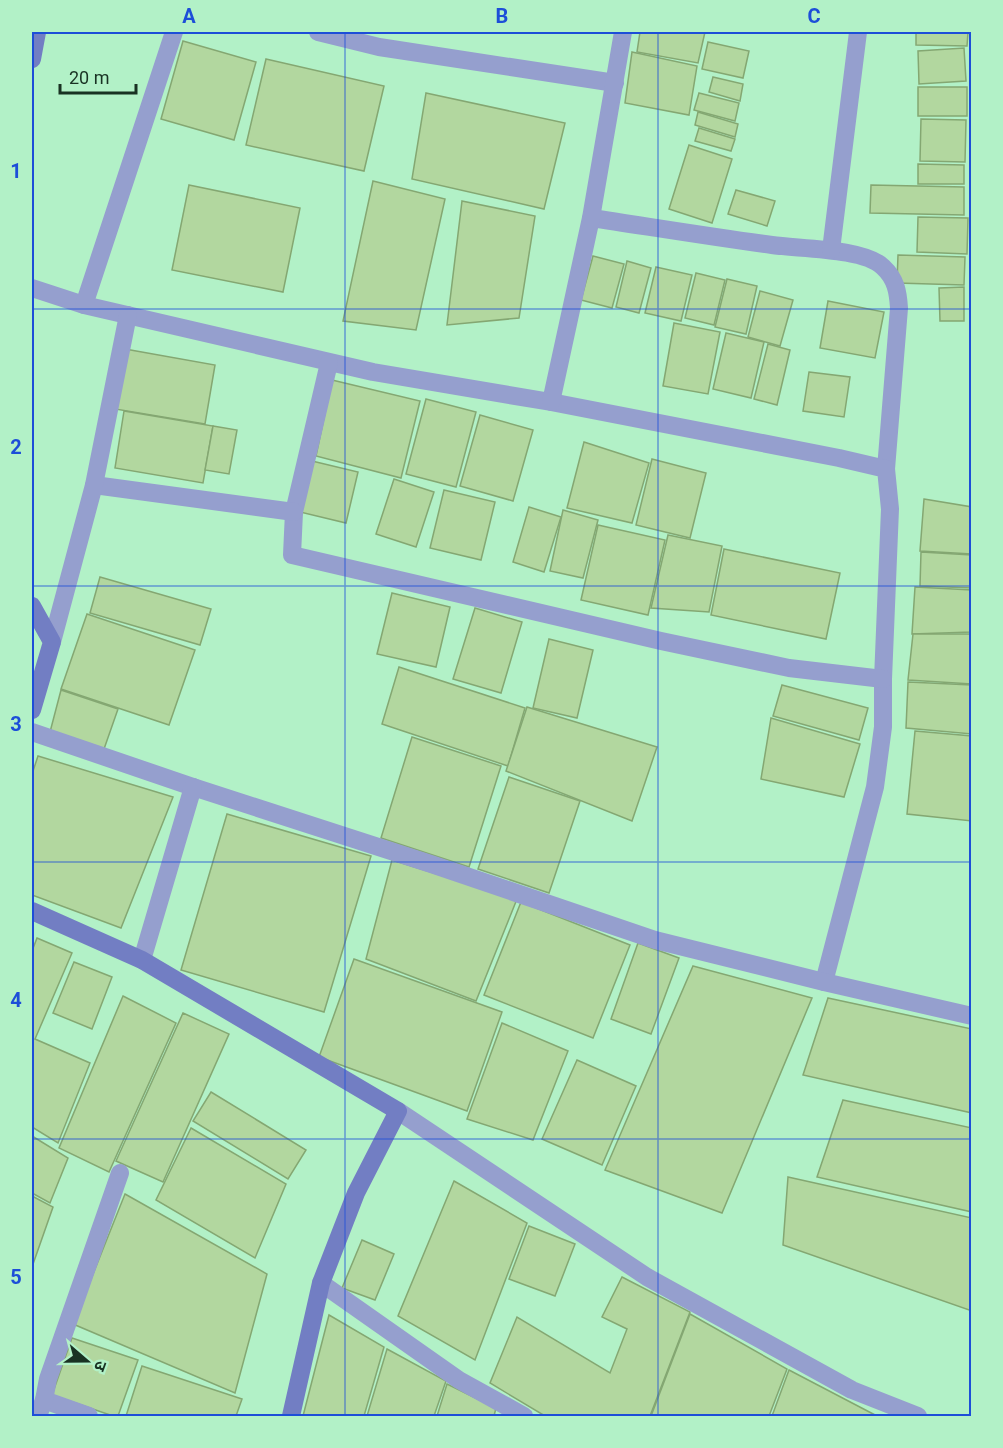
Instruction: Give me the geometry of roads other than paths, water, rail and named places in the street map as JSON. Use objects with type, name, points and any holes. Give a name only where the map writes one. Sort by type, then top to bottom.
[{"type":"street","points":[[32,59],[37,32]]},
{"type":"street","points":[[84,305],[174,32]]},
{"type":"street","points":[[318,32],[380,39],[615,83]]},
{"type":"street","points":[[551,402],[591,218],[623,32]]},
{"type":"street","points":[[831,250],[858,32]]},
{"type":"street","points":[[591,218],[775,246],[831,250],[867,258],[883,266],[897,287],[899,308],[886,469],[890,509],[883,727],[875,787],[824,982]]},
{"type":"street","points":[[32,288],[84,305],[329,363],[551,402],[886,469]]},
{"type":"street","points":[[32,710],[94,485],[128,315]]},
{"type":"street","points":[[329,363],[294,512],[292,555],[661,641],[789,668],[883,679]]},
{"type":"street","points":[[94,485],[294,512]]},
{"type":"street","points":[[32,606],[52,642]]},
{"type":"street","points":[[32,732],[655,940],[972,1016]]},
{"type":"street","points":[[142,960],[193,787]]},
{"type":"street","points":[[32,911],[142,960],[398,1111],[647,1276],[852,1390],[918,1416]]},
{"type":"street","points":[[291,1416],[321,1283],[356,1193],[398,1111]]},
{"type":"street","points":[[89,1416],[41,1408],[40,1378],[120,1173]]},
{"type":"street","points":[[321,1283],[459,1380],[524,1416]]}]
